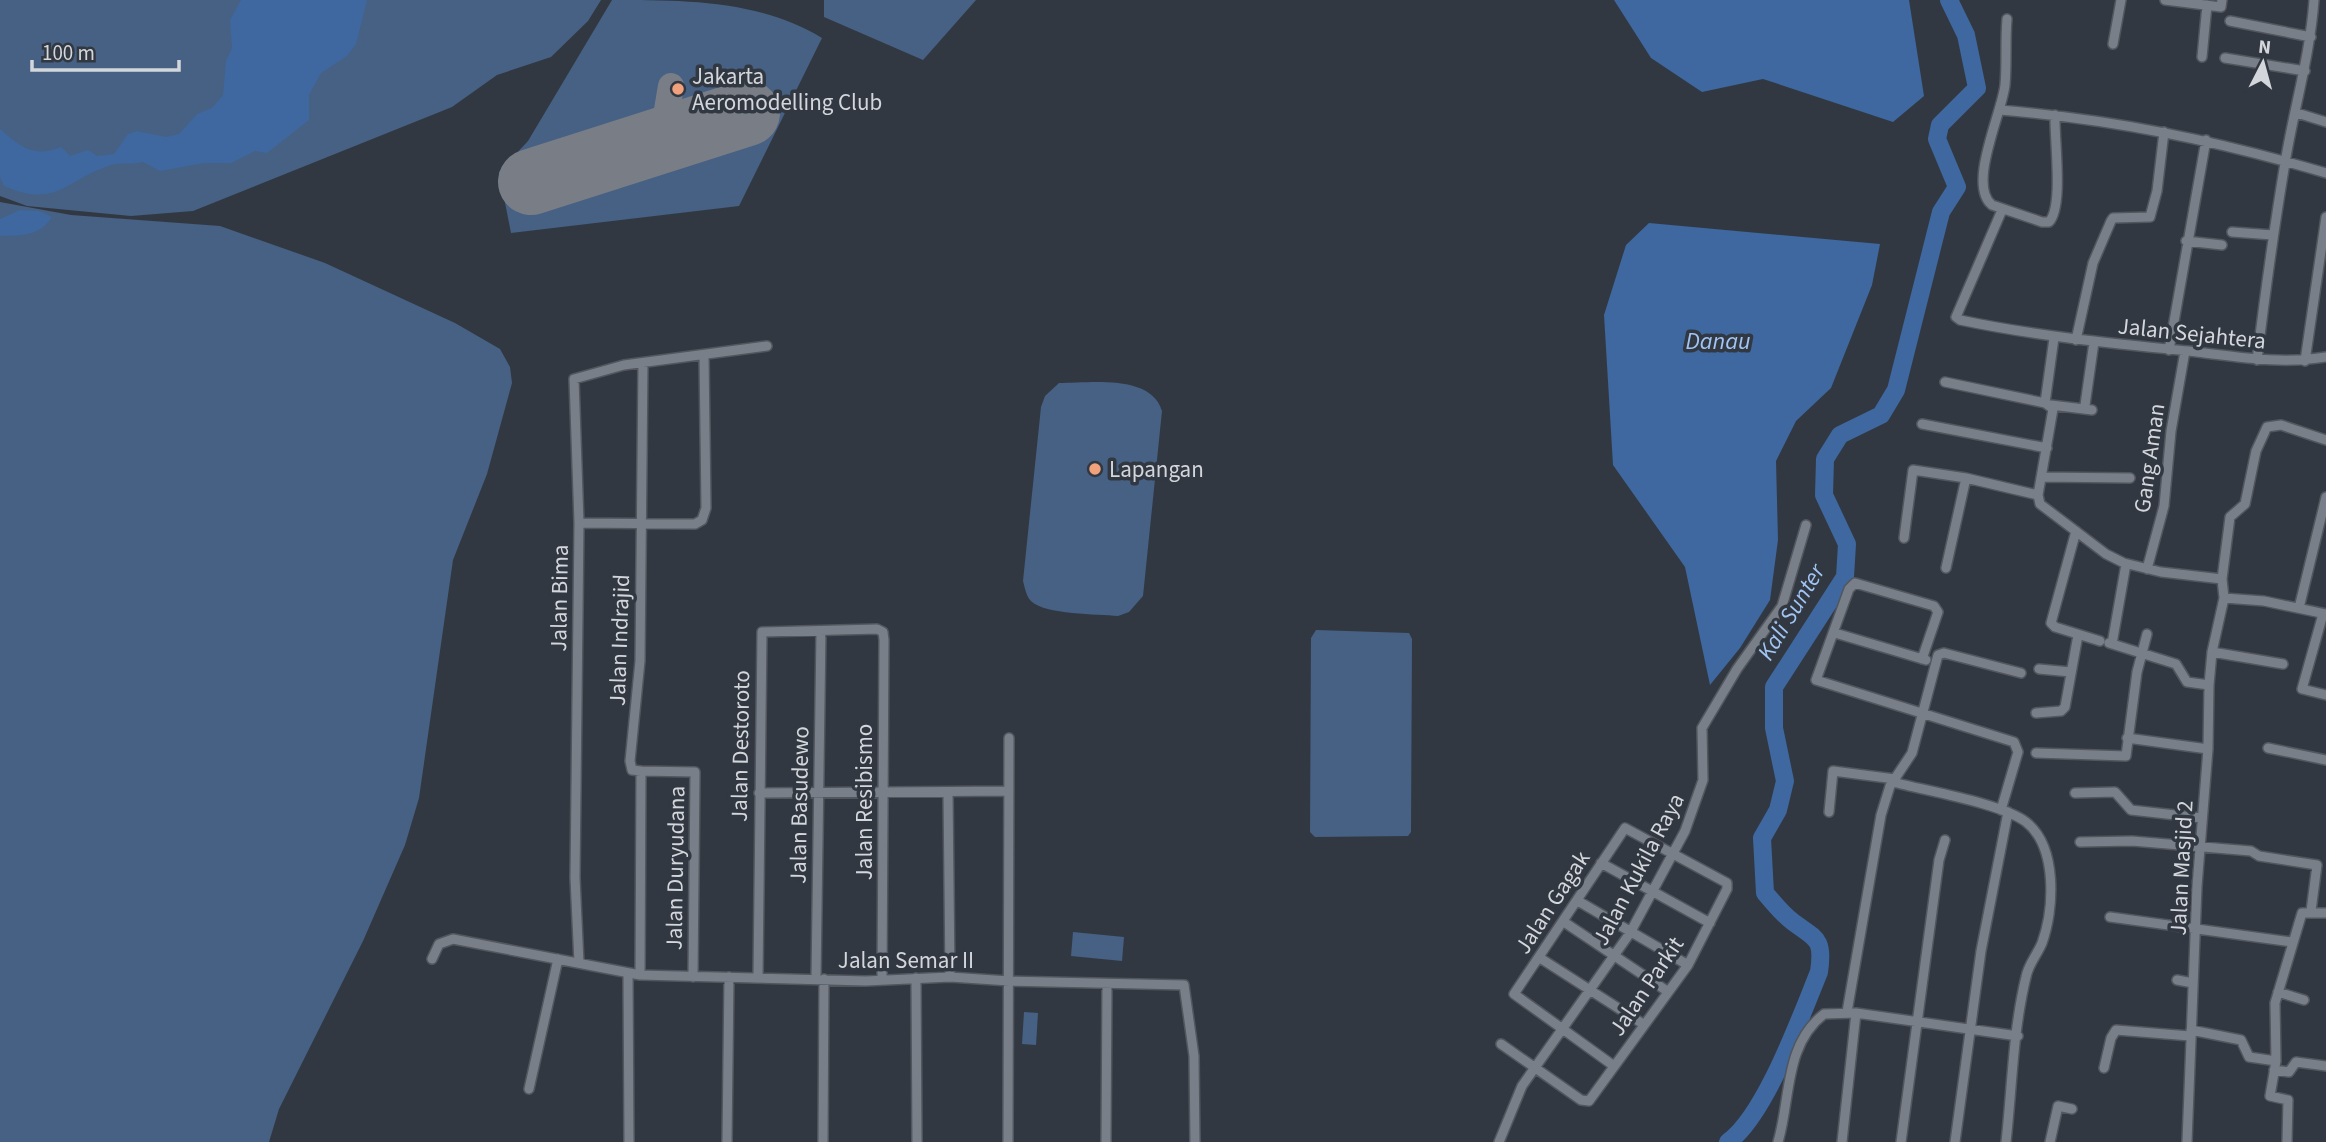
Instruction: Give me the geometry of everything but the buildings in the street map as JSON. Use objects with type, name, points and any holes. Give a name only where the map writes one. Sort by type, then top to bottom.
[{"type":"street","points":[[2113,44],[2121,0]]},
{"type":"street","points":[[2165,0],[2221,7],[2222,0]]},
{"type":"street","points":[[2257,360],[2273,235],[2285,160],[2311,37],[2314,0]]},
{"type":"street","points":[[2202,57],[2207,5]]},
{"type":"street","points":[[2007,19],[2005,86],[1982,178],[1987,201],[2002,210],[2042,222],[2049,222],[2055,216],[2055,115]]},
{"type":"street","points":[[2230,21],[2311,37]]},
{"type":"street","points":[[2225,58],[2305,71]]},
{"type":"street","points":[[2000,110],[2055,115],[2206,140],[2326,173]]},
{"type":"street","points":[[2297,113],[2326,122]]},
{"type":"street","points":[[2076,340],[2093,263],[2111,221],[2113,218],[2150,217],[2157,191],[2164,132]]},
{"type":"street","points":[[2169,350],[2186,241],[2206,140]]},
{"type":"street","name":"Jalan Sejahtera","points":[[2002,210],[1977,271],[1965,291],[1957,319],[2054,338],[2257,360],[2305,361],[2326,357]]},
{"type":"street","points":[[2305,361],[2325,221]]},
{"type":"street","points":[[2232,232],[2273,235]]},
{"type":"street","points":[[2186,241],[2222,245]]},
{"type":"street","points":[[2054,338],[2047,448],[2038,495],[2042,508],[2106,554],[2126,564],[2222,579]]},
{"type":"street","points":[[1945,382],[2048,404],[2088,407],[2094,342]]},
{"type":"street","name":"Jalan Bima","points":[[579,963],[575,878],[579,523],[574,379],[643,363],[767,346]]},
{"type":"street","name":"Gang Aman","points":[[2147,569],[2164,506],[2171,431],[2185,351]]},
{"type":"street","points":[[579,523],[695,524],[702,520],[706,508],[705,356]]},
{"type":"street","points":[[642,523],[643,363]]},
{"type":"street","points":[[1922,424],[2047,448]]},
{"type":"street","name":"Jalan Masjid 2","points":[[2187,1142],[2209,685],[2212,652],[2224,598],[2222,579],[2230,517],[2245,503],[2256,451],[2267,427],[2281,425],[2326,440]]},
{"type":"street","points":[[1904,538],[1913,470],[1966,478],[2038,495]]},
{"type":"street","points":[[2041,477],[2130,478]]},
{"type":"street","points":[[1946,568],[1966,478]]},
{"type":"street","points":[[2299,608],[2326,497]]},
{"type":"street","name":"Jalan Indrajid","points":[[640,975],[642,771],[632,770],[630,761],[639,686],[642,523]]},
{"type":"street","name":"Jalan Kukila Raya","points":[[1499,1142],[1515,1099],[1534,1067],[1630,933],[1693,815],[1703,780],[1702,729],[1731,678],[1782,606],[1806,525]]},
{"type":"street","points":[[2076,531],[2051,619],[2055,628],[2175,664],[2187,682],[2209,685]]},
{"type":"street","points":[[2107,643],[2126,564]]},
{"type":"street","points":[[1922,659],[1938,612],[1928,603],[1855,583],[1849,589],[1817,677],[1818,682],[2014,742],[2018,746],[1968,1030],[1955,1142]]},
{"type":"street","points":[[2224,598],[2264,601],[2324,614],[2302,689],[2326,695]]},
{"type":"street","name":"Jalan Destoroto","points":[[758,977],[762,632],[877,629]]},
{"type":"street","name":"Jalan Resibismo","points":[[877,629],[883,632],[884,640],[882,979]]},
{"type":"street","name":"Jalan Basudewo","points":[[821,631],[819,794],[823,1142]]},
{"type":"street","points":[[1835,632],[1934,662]]},
{"type":"street","points":[[2036,753],[2124,757],[2147,634]]},
{"type":"street","points":[[2036,713],[2063,710],[2078,635]]},
{"type":"street","points":[[2212,652],[2283,664]]},
{"type":"street","points":[[1842,1142],[1852,1012],[1881,815],[1894,780],[1912,753],[1934,662],[1938,655],[1944,653],[2021,673]]},
{"type":"street","points":[[2039,669],[2071,672]]},
{"type":"street","points":[[1008,1142],[1009,737]]},
{"type":"street","points":[[2127,738],[2208,749]]},
{"type":"street","points":[[2268,748],[2326,760]]},
{"type":"street","name":"Jalan Duryudana","points":[[642,771],[695,772],[693,977]]},
{"type":"street","points":[[1829,812],[1833,771],[1894,780],[2005,811],[2033,829],[2045,853],[2049,873],[2047,925],[2026,977],[2006,1142]]},
{"type":"street","points":[[759,793],[1008,791]]},
{"type":"street","points":[[2076,793],[2115,792],[2131,810],[2202,818]]},
{"type":"street","points":[[948,793],[950,977]]},
{"type":"street","name":"Jalan Gagak","points":[[1561,1029],[1515,996],[1539,958],[1625,828],[1673,852]]},
{"type":"street","points":[[1901,1142],[1938,860],[1945,840]]},
{"type":"street","points":[[2080,842],[2113,840],[2251,851],[2259,856],[2317,865],[2311,911]]},
{"type":"street","name":"Jalan Parkit","points":[[1534,1067],[1585,1102],[1594,1099],[1643,1024],[1688,965],[1727,889],[1727,883],[1673,852]]},
{"type":"street","points":[[1601,863],[1651,893],[1710,923]]},
{"type":"street","points":[[1578,901],[1688,965]]},
{"type":"street","points":[[2287,1142],[2288,1100],[2272,1099],[2270,1096],[2278,1028],[2274,1013],[2302,913],[2326,913]]},
{"type":"street","points":[[2110,917],[2292,942]]},
{"type":"street","points":[[1564,922],[1667,991]]},
{"type":"street","points":[[432,959],[439,944],[447,939],[628,974],[629,1142]]},
{"type":"street","points":[[1539,958],[1643,1024]]},
{"type":"street","points":[[529,1089],[558,959]]},
{"type":"street","name":"Jalan Semar II","points":[[628,974],[820,979],[950,977],[1184,985],[1194,1044],[1195,1142]]},
{"type":"street","points":[[726,1142],[729,977]]},
{"type":"street","points":[[916,978],[917,1142]]},
{"type":"street","points":[[2178,981],[2193,983]]},
{"type":"street","points":[[1106,1142],[1107,984]]},
{"type":"street","points":[[2278,992],[2304,1000]]},
{"type":"street","points":[[1777,1142],[1790,1074],[1801,1041],[1824,1014],[1852,1012],[2018,1036]]},
{"type":"street","points":[[1561,1029],[1614,1066]]},
{"type":"street","points":[[2104,1068],[2111,1038],[2116,1030],[2191,1033],[2241,1040],[2249,1057],[2290,1072],[2296,1062],[2326,1066]]},
{"type":"street","points":[[1501,1044],[1534,1067]]},
{"type":"street","points":[[2050,1142],[2058,1106],[2072,1109]]},
{"type":"shaded area","points":[[0,0],[601,0],[588,21],[551,57],[497,75],[452,107],[193,211],[131,216],[27,206],[0,196]]},
{"type":"shaded area","name":"Jakarta Aeromodelling Club","points":[[612,0],[694,2],[747,9],[798,25],[822,38],[739,206],[511,233],[499,172],[528,141]]},
{"type":"shaded area","points":[[824,0],[976,0],[923,60],[824,17]]},
{"type":"shaded area","points":[[0,202],[71,215],[220,226],[325,263],[455,323],[500,349],[510,367],[512,383],[487,474],[453,560],[419,798],[405,845],[363,941],[279,1109],[269,1142],[0,1142]]},
{"type":"shaded area","name":"Lapangan","points":[[1103,382],[1133,386],[1156,399],[1162,411],[1143,596],[1129,612],[1118,616],[1059,611],[1038,606],[1028,597],[1023,581],[1041,407],[1045,396],[1059,383]]},
{"type":"shaded area","points":[[1316,630],[1409,633],[1412,639],[1411,832],[1408,836],[1315,837],[1310,832],[1311,638]]},
{"type":"shaded area","points":[[1073,932],[1124,937],[1122,961],[1071,956]]},
{"type":"shaded area","points":[[1024,1012],[1038,1013],[1036,1045],[1022,1044]]},
{"type":"water","points":[[241,0],[367,0],[356,44],[347,56],[321,73],[309,95],[309,120],[267,153],[255,151],[231,163],[204,163],[160,171],[143,162],[115,164],[95,171],[60,190],[37,195],[4,186],[0,177],[0,129],[28,149],[43,151],[61,147],[70,156],[88,150],[97,156],[114,154],[128,134],[137,131],[166,137],[179,134],[197,114],[212,108],[223,95],[226,61],[232,48],[230,20]]},
{"type":"water","points":[[1614,0],[1909,0],[1924,96],[1893,122],[1763,79],[1702,92],[1651,58]]},
{"type":"water","points":[[20,210],[39,211],[52,217],[36,232],[0,236],[0,219]]},
{"type":"water","name":"Danau","points":[[1649,223],[1880,244],[1872,285],[1831,388],[1796,421],[1776,461],[1778,540],[1770,600],[1740,648],[1710,685],[1685,567],[1613,465],[1604,315],[1626,245]]},
{"type":"waterway","name":"Kali Sunter","points":[[1728,1142],[1755,1111],[1781,1064],[1819,972],[1820,952],[1813,936],[1785,916],[1765,893],[1762,838],[1778,810],[1785,781],[1774,728],[1774,687],[1845,577],[1847,544],[1824,495],[1825,459],[1840,435],[1881,415],[1896,390],[1941,212],[1957,187],[1937,139],[1940,125],[1977,88],[1966,35],[1949,0]]},
{"type":"taxiway","points":[[662,140],[671,86]]},
{"type":"runway","points":[[531,182],[747,113]]},
{"type":"place","name":"Jakarta Aeromodelling Club","points":[[678,89]]},
{"type":"place","name":"Lapangan","points":[[1095,469]]}]
